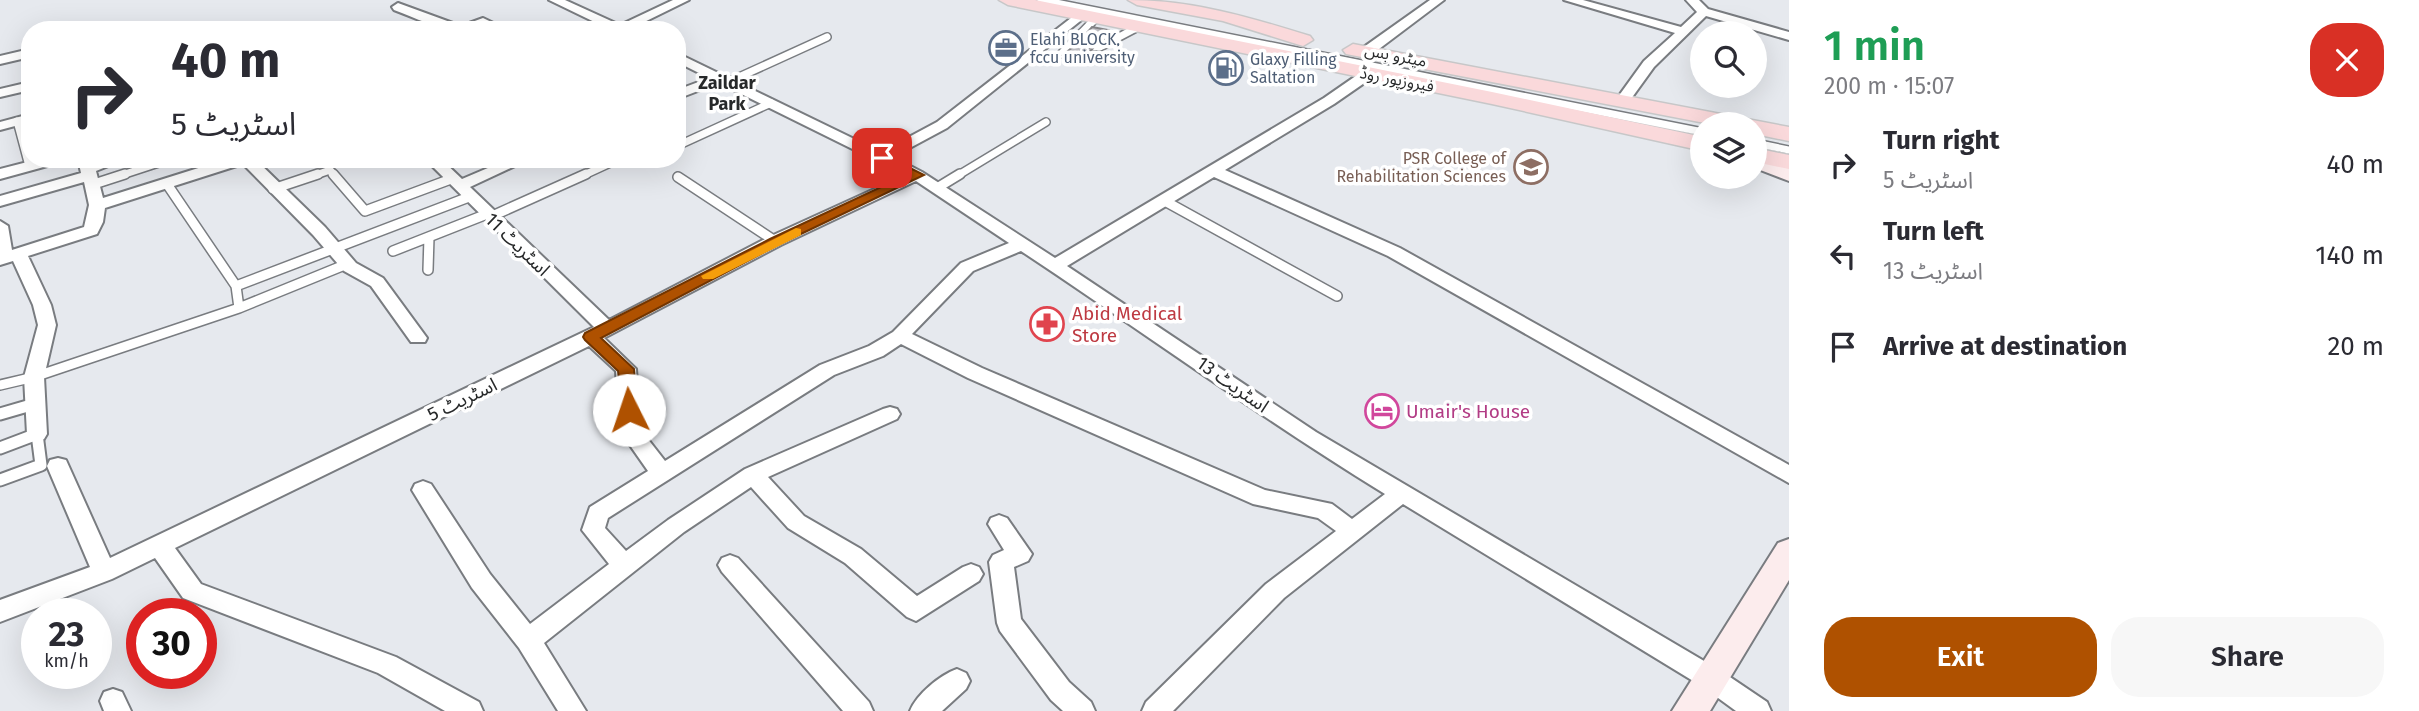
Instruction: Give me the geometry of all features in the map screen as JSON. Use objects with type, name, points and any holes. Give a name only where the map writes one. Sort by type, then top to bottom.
[{"type":"main road","name":"فیروزپور روڈ","points":[[1008,0],[1090,11],[1139,12],[1303,40],[1690,113]]},
{"type":"main road","name":"فیروزپور روڈ","points":[[1139,12],[1368,74],[1690,141]]},
{"type":"main road","points":[[1767,129],[1789,134]]},
{"type":"main road","points":[[1767,157],[1789,162]]},
{"type":"main road","points":[[1767,166],[1789,175]]},
{"type":"main road","points":[[1690,711],[1789,552]]},
{"type":"street","points":[[555,0],[600,21]]},
{"type":"street","points":[[639,21],[683,0]]},
{"type":"street","points":[[1366,52],[1438,0]]},
{"type":"street","points":[[1570,0],[1683,31]]},
{"type":"street","points":[[1692,0],[1704,12],[1789,36]]},
{"type":"street","points":[[398,6],[437,21]]},
{"type":"street","points":[[882,158],[942,125],[1090,11]]},
{"type":"street","points":[[1623,100],[1649,64],[1704,12]]},
{"type":"street","points":[[0,60],[21,55]]},
{"type":"street","name":"اسٹریٹ 13","points":[[686,61],[918,175],[1170,341],[1309,437],[1712,679],[1758,711]]},
{"type":"street","points":[[1054,266],[1329,101],[1368,74]]},
{"type":"street","points":[[686,92],[724,80]]},
{"type":"street","points":[[0,93],[21,88]]},
{"type":"street","points":[[0,126],[21,121]]},
{"type":"street","points":[[0,174],[22,168]]},
{"type":"street","points":[[98,205],[217,168]]},
{"type":"street","points":[[253,168],[347,264],[377,282],[418,338]]},
{"type":"street","name":"اسٹریٹ 11","points":[[441,168],[598,332],[626,369],[630,431],[661,472]]},
{"type":"street","points":[[460,187],[503,168]]},
{"type":"street","points":[[1212,170],[1394,252],[1789,475]]},
{"type":"street","points":[[0,201],[88,172],[98,205],[98,220],[91,229],[8,257]]},
{"type":"street","name":"اسٹریٹ 5","points":[[0,611],[104,572],[160,546],[598,332],[775,242],[918,175]]},
{"type":"street","points":[[0,226],[8,257],[42,305],[47,325],[34,377],[37,435]]},
{"type":"street","points":[[625,566],[593,530],[598,513],[827,370],[876,351],[900,336],[967,267],[1022,244]]},
{"type":"street","points":[[900,336],[975,373],[1261,498],[1324,510],[1352,531]]},
{"type":"street","points":[[528,640],[676,526],[753,475],[890,414]]},
{"type":"street","points":[[58,467],[104,572]]},
{"type":"street","points":[[753,475],[796,522],[853,556],[916,610],[971,574]]},
{"type":"street","points":[[423,490],[481,580],[528,640],[573,711]]},
{"type":"street","points":[[1155,711],[1275,591],[1402,493]]},
{"type":"street","points":[[999,524],[1020,554],[1001,562],[1009,623],[1060,691],[1082,711]]},
{"type":"street","points":[[160,546],[192,591],[387,665],[470,711]]},
{"type":"street","points":[[730,565],[860,711]]},
{"type":"street","points":[[923,711],[957,681]]},
{"type":"lane","name":"میٹرو بس","points":[[1041,0],[1690,129]]},
{"type":"lane","points":[[1061,54],[1071,44],[1090,11]]},
{"type":"lane","points":[[1071,44],[1100,47],[1139,12]]},
{"type":"lane","points":[[724,80],[827,37]]},
{"type":"lane","points":[[686,142],[771,103]]},
{"type":"lane","points":[[937,188],[1046,122]]},
{"type":"lane","points":[[1767,145],[1789,150]]},
{"type":"lane","points":[[88,172],[114,168]]},
{"type":"lane","points":[[393,251],[489,216],[598,168]]},
{"type":"lane","points":[[273,189],[330,170],[365,211],[460,187]]},
{"type":"lane","points":[[678,177],[775,242]]},
{"type":"lane","points":[[167,184],[236,286],[239,309]]},
{"type":"lane","points":[[236,286],[332,247],[460,187]]},
{"type":"lane","points":[[1163,200],[1337,296]]},
{"type":"lane","points":[[428,271],[429,237]]},
{"type":"lane","points":[[0,384],[34,377],[239,309],[347,264]]},
{"type":"lane","points":[[0,414],[35,404]]},
{"type":"lane","points":[[0,448],[37,435],[41,465],[0,480]]},
{"type":"building","points":[[1092,27],[1108,30],[1099,36],[1085,35]]},
{"type":"building","points":[[1074,46],[1093,48],[1083,60],[1063,55]]},
{"type":"slow traffic","points":[[708,276],[796,232]]},
{"type":"place","name":"Elahi BLOCK, fccu university","points":[[1006,48]]},
{"type":"place","name":"Glaxy Filling Saltation","points":[[1226,68]]},
{"type":"place","name":"PSR College of Rehabilitation Sciences","points":[[1531,167]]},
{"type":"place","name":"Abid Medical Store","points":[[1047,324]]},
{"type":"place","name":"Umair's House","points":[[1382,411]]},
{"type":"district","name":"Zaildar Park","points":[[727,93]]},
{"type":"route","points":[[629,410],[626,369],[590,337],[775,242],[918,175],[882,158]]}]
